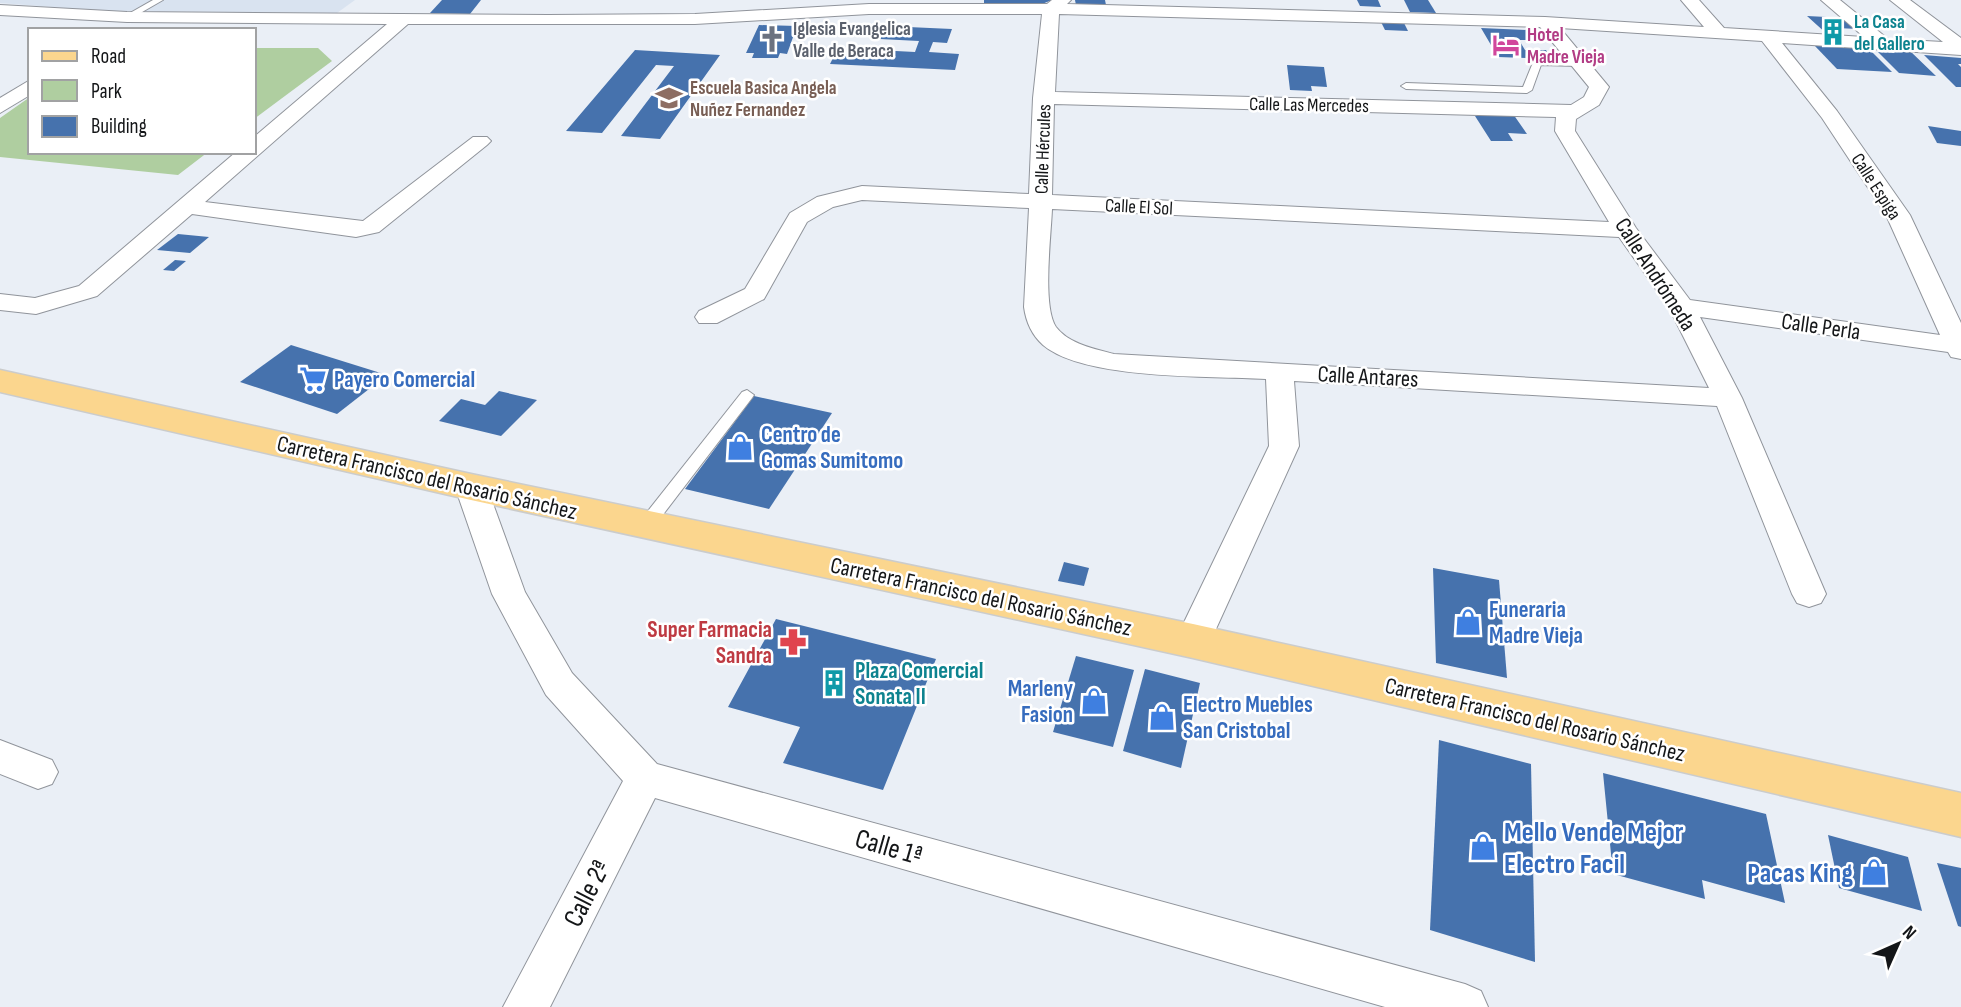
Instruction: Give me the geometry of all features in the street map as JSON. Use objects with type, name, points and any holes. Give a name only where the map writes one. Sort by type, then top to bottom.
[{"type":"main road","name":"Carretera Francisco del Rosario Sánchez","points":[[0,381],[471,487],[1193,641],[1961,815]]},
{"type":"street","points":[[548,20],[562,0]]},
{"type":"street","points":[[695,19],[709,0]]},
{"type":"street","points":[[1480,0],[1492,20]]},
{"type":"street","points":[[1690,0],[1718,32]]},
{"type":"street","points":[[1830,0],[1883,44]]},
{"type":"street","points":[[1899,0],[1961,48]]},
{"type":"street","points":[[0,10],[127,17],[548,20],[695,19],[870,4],[1057,5],[1492,20],[1961,48]]},
{"type":"street","name":"Calle Hércules","points":[[1038,304],[1043,98],[1057,5]]},
{"type":"street","points":[[112,28],[127,17]]},
{"type":"street","points":[[256,146],[404,19]]},
{"type":"street","points":[[1545,23],[1599,87],[1592,101],[1574,111]]},
{"type":"street","name":"Calle Espiga","points":[[1768,36],[1830,115],[1898,215],[1960,348]]},
{"type":"street","points":[[0,107],[28,87]]},
{"type":"street","name":"Calle Las Mercedes","points":[[1043,98],[1574,111]]},
{"type":"street","name":"Calle Andrómeda","points":[[1574,111],[1566,116],[1565,131],[1626,230],[1682,307],[1728,398],[1809,594]]},
{"type":"street","points":[[187,206],[356,230],[371,227],[480,141]]},
{"type":"street","points":[[0,302],[36,306],[88,291],[247,154]]},
{"type":"street","name":"Calle El Sol","points":[[708,317],[755,294],[798,218],[825,202],[862,193],[1626,230]]},
{"type":"street","name":"Calle Antares","points":[[1038,304],[1041,323],[1054,340],[1079,353],[1114,362],[1728,398]]},
{"type":"street","name":"Calle Perla","points":[[1682,307],[1960,348]]},
{"type":"street","points":[[1193,641],[1284,446],[1279,371]]},
{"type":"street","points":[[471,487],[509,594],[559,684],[645,778]]},
{"type":"street","points":[[0,757],[38,772]]},
{"type":"street","name":"Calle 2ª","points":[[526,1007],[645,778]]},
{"type":"street","name":"Calle 1ª","points":[[645,778],[1465,1007]]},
{"type":"lane","points":[[127,17],[159,0]]},
{"type":"lane","points":[[1406,86],[1527,90],[1538,62],[1578,63]]},
{"type":"lane","points":[[646,525],[747,395]]},
{"type":"shaded area","points":[[0,0],[355,0],[337,13],[104,11],[0,3]]},
{"type":"green space","points":[[256,48],[318,48],[332,61],[256,118]]},
{"type":"green space","points":[[28,98],[28,154],[205,154],[178,175],[0,157],[0,118]]},
{"type":"building","points":[[442,0],[481,0],[470,14],[430,13]]},
{"type":"building","points":[[984,0],[1052,0],[1042,4],[984,3]]},
{"type":"building","points":[[1075,0],[1105,0],[1106,5],[1076,5]]},
{"type":"building","points":[[1357,0],[1378,0],[1381,7],[1360,6]]},
{"type":"building","points":[[1404,0],[1428,0],[1436,13],[1410,12]]},
{"type":"building","points":[[1807,16],[1846,18],[1859,29],[1836,28],[1845,36],[1828,35]]},
{"type":"building","points":[[1380,20],[1403,21],[1408,31],[1385,30]]},
{"type":"building","name":"Iglesia Evangelica Valle de Beraca","points":[[759,25],[797,26],[787,54],[780,53],[778,58],[752,58],[754,53],[746,53]]},
{"type":"building","points":[[886,26],[952,29],[947,43],[933,42],[929,52],[959,54],[955,70],[830,64],[838,48],[915,52],[919,41],[880,39]]},
{"type":"building","name":"Hotel Madre Vieja","points":[[1481,28],[1529,30],[1536,40],[1519,40],[1525,50],[1546,50],[1551,59],[1498,57]]},
{"type":"building","points":[[1814,45],[1868,48],[1892,72],[1837,69]]},
{"type":"building","points":[[1890,49],[1909,50],[1936,76],[1899,73],[1878,52],[1895,53]]},
{"type":"building","name":"Escuela Basica Angela Nuñez Fernandez","points":[[635,50],[720,55],[660,139],[621,136],[674,66],[656,65],[602,133],[566,131]]},
{"type":"building","points":[[1924,55],[1961,58],[1961,64],[1958,64],[1961,67],[1961,87],[1956,87]]},
{"type":"building","points":[[1287,65],[1324,67],[1327,87],[1311,86],[1312,91],[1290,90]]},
{"type":"building","points":[[1494,111],[1511,111],[1527,134],[1508,133],[1513,141],[1491,141],[1475,116],[1497,116]]},
{"type":"building","points":[[1928,126],[1961,131],[1961,146],[1937,143]]},
{"type":"building","points":[[178,234],[209,237],[190,253],[157,250]]},
{"type":"building","points":[[175,260],[186,261],[174,271],[163,270]]},
{"type":"building","name":"Payero Comercial","points":[[291,345],[387,375],[337,414],[240,382]]},
{"type":"building","points":[[499,391],[537,400],[501,436],[439,421],[461,399],[485,405]]},
{"type":"building","points":[[754,396],[832,413],[769,509],[685,489]]},
{"type":"building","points":[[1064,562],[1089,568],[1084,586],[1058,581]]},
{"type":"building","name":"Funeraria Madre Vieja","points":[[1433,568],[1499,580],[1507,678],[1436,663]]},
{"type":"building","name":"Plaza Comercial Sonata II","points":[[776,619],[936,659],[883,790],[783,763],[800,727],[728,707]]},
{"type":"building","name":"Marleny Fasion","points":[[1076,656],[1134,670],[1113,747],[1053,732]]},
{"type":"building","name":"Electro Muebles San Cristobal","points":[[1145,669],[1200,683],[1181,768],[1123,751]]},
{"type":"building","name":"Mello Vende Mejor Electro Facil","points":[[1439,740],[1531,764],[1535,962],[1430,930]]},
{"type":"building","points":[[1603,773],[1766,814],[1785,903],[1702,880],[1705,899],[1613,874]]},
{"type":"building","name":"Pacas King","points":[[1828,835],[1908,857],[1922,911],[1839,888]]},
{"type":"building","points":[[1937,863],[1961,868],[1961,927],[1958,926]]},
{"type":"place","name":"La Casa del Gallero","points":[[1833,32]]},
{"type":"place","name":"Iglesia Evangelica Valle de Beraca","points":[[772,39]]},
{"type":"place","name":"Hotel Madre Vieja","points":[[1506,45]]},
{"type":"place","name":"Escuela Basica Angela Nuñez Fernandez","points":[[669,98]]},
{"type":"place","name":"Payero Comercial","points":[[313,379]]},
{"type":"place","name":"Centro de Gomas Sumitomo","points":[[740,447]]},
{"type":"place","name":"Funeraria Madre Vieja","points":[[1468,622]]},
{"type":"place","name":"Super Farmacia Sandra","points":[[793,642]]},
{"type":"place","name":"Plaza Comercial Sonata II","points":[[834,683]]},
{"type":"place","name":"Marleny Fasion","points":[[1094,701]]},
{"type":"place","name":"Electro Muebles San Cristobal","points":[[1162,717]]},
{"type":"place","name":"Mello Vende Mejor Electro Facil","points":[[1483,847]]},
{"type":"place","name":"Pacas King","points":[[1874,872]]}]
